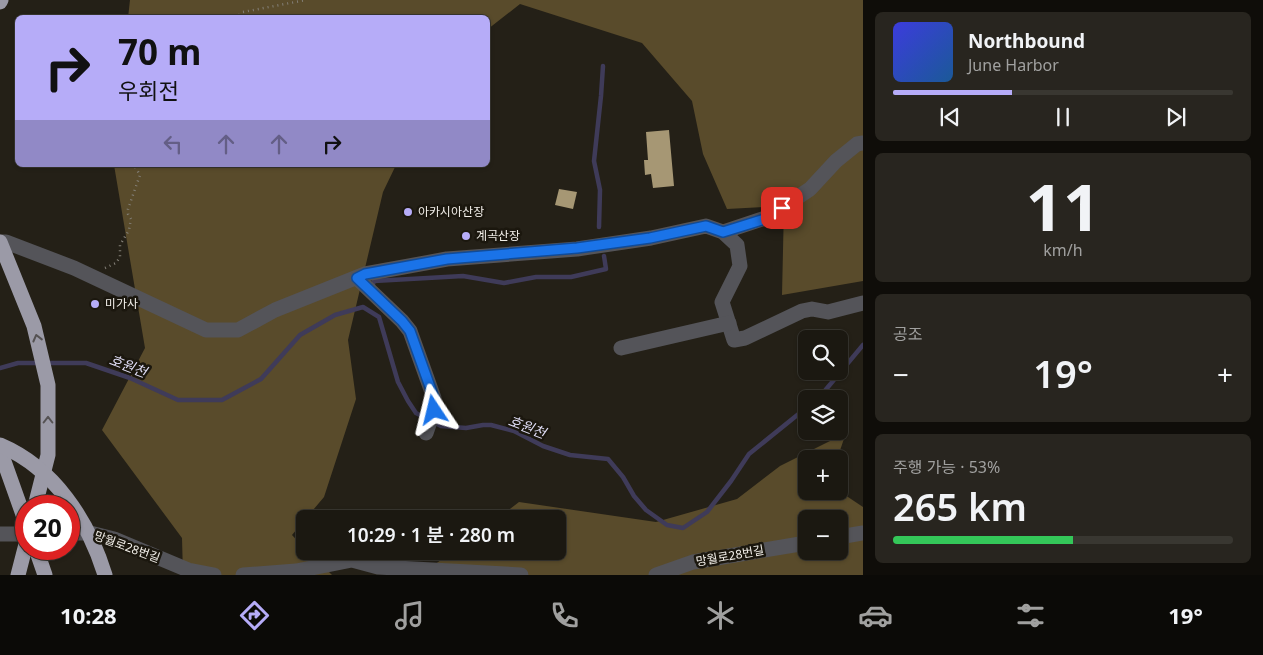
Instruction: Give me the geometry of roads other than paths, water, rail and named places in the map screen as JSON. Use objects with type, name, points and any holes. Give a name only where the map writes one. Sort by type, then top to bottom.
[{"type":"highway","points":[[0,242],[34,326],[48,385],[48,455],[39,495]]},
{"type":"highway","points":[[0,445],[42,471],[61,490],[90,536],[104,575]]},
{"type":"highway","points":[[0,450],[16,495]]},
{"type":"highway","points":[[18,575],[22,560]]},
{"type":"highway","points":[[40,560],[45,575]]},
{"type":"street","points":[[723,232],[768,218],[810,189],[836,161],[857,144],[863,143]]},
{"type":"street","points":[[0,242],[6,242],[74,268],[206,330],[238,330],[275,310],[365,274],[447,259],[577,248],[650,238],[706,226],[723,232],[737,245],[740,266],[722,302],[734,340],[745,338],[802,310],[828,312],[863,303]]},
{"type":"street","points":[[357,278],[410,331],[434,398],[434,410],[426,433]]},
{"type":"street","points":[[622,348],[729,323]]},
{"type":"street","name":"망월로28번길","points":[[80,532],[90,532],[114,539],[188,570],[214,575]]},
{"type":"street","points":[[848,536],[863,533]]},
{"type":"street","points":[[0,534],[15,534]]},
{"type":"street","name":"망월로28번길","points":[[656,575],[693,562],[798,544]]},
{"type":"street","points":[[244,575],[296,571],[352,560],[378,566],[449,572],[521,575]]},
{"type":"waterway","points":[[599,227],[600,190],[594,161],[603,66]]},
{"type":"waterway","points":[[372,287],[374,281],[463,276],[504,283],[536,277],[571,277],[606,269],[604,256]]},
{"type":"waterway","name":"호원천","points":[[47,363],[86,363],[130,378],[178,400],[222,400],[261,379],[300,335],[335,315],[363,307],[379,317],[398,382],[416,413],[441,426],[466,428],[491,425],[514,431],[543,446],[570,455],[608,459],[646,510],[667,525],[683,528],[707,512],[749,454],[798,414]]},
{"type":"waterway","name":"호원천","points":[[826,390],[863,345]]},
{"type":"waterway","name":"호원천","points":[[0,368],[18,363],[39,363]]},
{"type":"place","name":"아카시아산장","points":[[408,212]]},
{"type":"place","name":"계곡산장","points":[[466,236]]},
{"type":"place","name":"미가사","points":[[95,304]]}]
